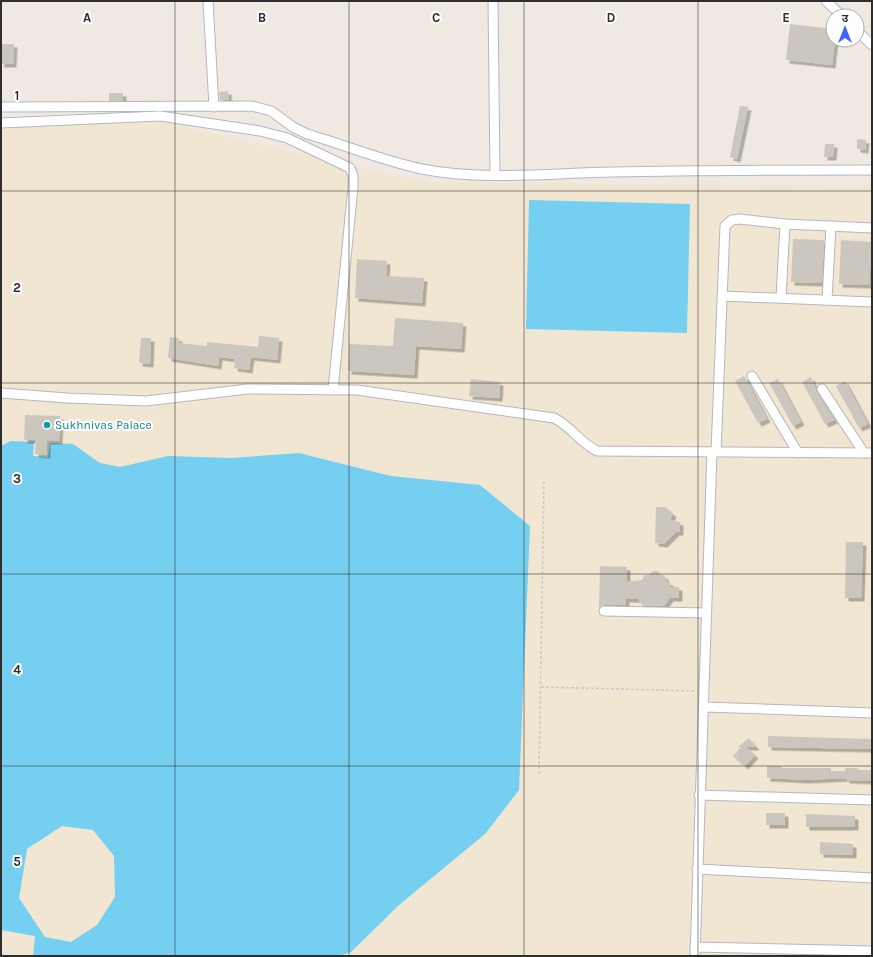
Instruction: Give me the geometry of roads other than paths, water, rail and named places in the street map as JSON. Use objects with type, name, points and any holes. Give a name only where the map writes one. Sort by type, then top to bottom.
[{"type":"street","points":[[208,1],[214,107]]},
{"type":"street","points":[[493,1],[495,174]]},
{"type":"street","points":[[826,1],[833,8]]},
{"type":"street","points":[[1,107],[252,106],[271,111],[293,127],[307,134],[422,169],[446,172],[495,174],[646,171],[872,170]]},
{"type":"street","points":[[1,123],[160,116],[260,131],[287,138],[350,168],[353,176],[353,187],[334,390]]},
{"type":"street","points":[[872,228],[784,224],[740,219],[728,222],[725,226],[706,613],[705,706],[699,794],[695,952],[872,951]]},
{"type":"street","points":[[780,298],[784,224]]},
{"type":"street","points":[[827,300],[831,226]]},
{"type":"street","points":[[722,296],[872,302]]},
{"type":"street","points":[[752,376],[798,453]]},
{"type":"street","points":[[1,393],[67,398],[146,401],[248,389],[357,390],[547,416],[566,424],[587,446],[597,451],[868,453]]},
{"type":"street","points":[[822,389],[868,453]]},
{"type":"street","points":[[604,611],[706,613]]},
{"type":"street","points":[[705,706],[872,713]]},
{"type":"street","points":[[699,794],[872,800]]},
{"type":"street","points":[[697,869],[872,878]]},
{"type":"water","points":[[529,200],[690,204],[687,333],[526,329]]},
{"type":"water","points":[[11,441],[34,442],[33,456],[48,457],[50,443],[73,444],[100,463],[120,467],[168,456],[232,458],[299,453],[391,476],[480,485],[530,526],[519,790],[485,834],[399,905],[351,952],[339,956],[33,956],[35,936],[1,930],[1,446]],"holes":[[[62,826],[93,830],[114,856],[115,897],[97,925],[71,942],[45,937],[19,898],[27,849]]]},
{"type":"place","name":"Sukhnivas Palace","points":[[47,425]]}]
